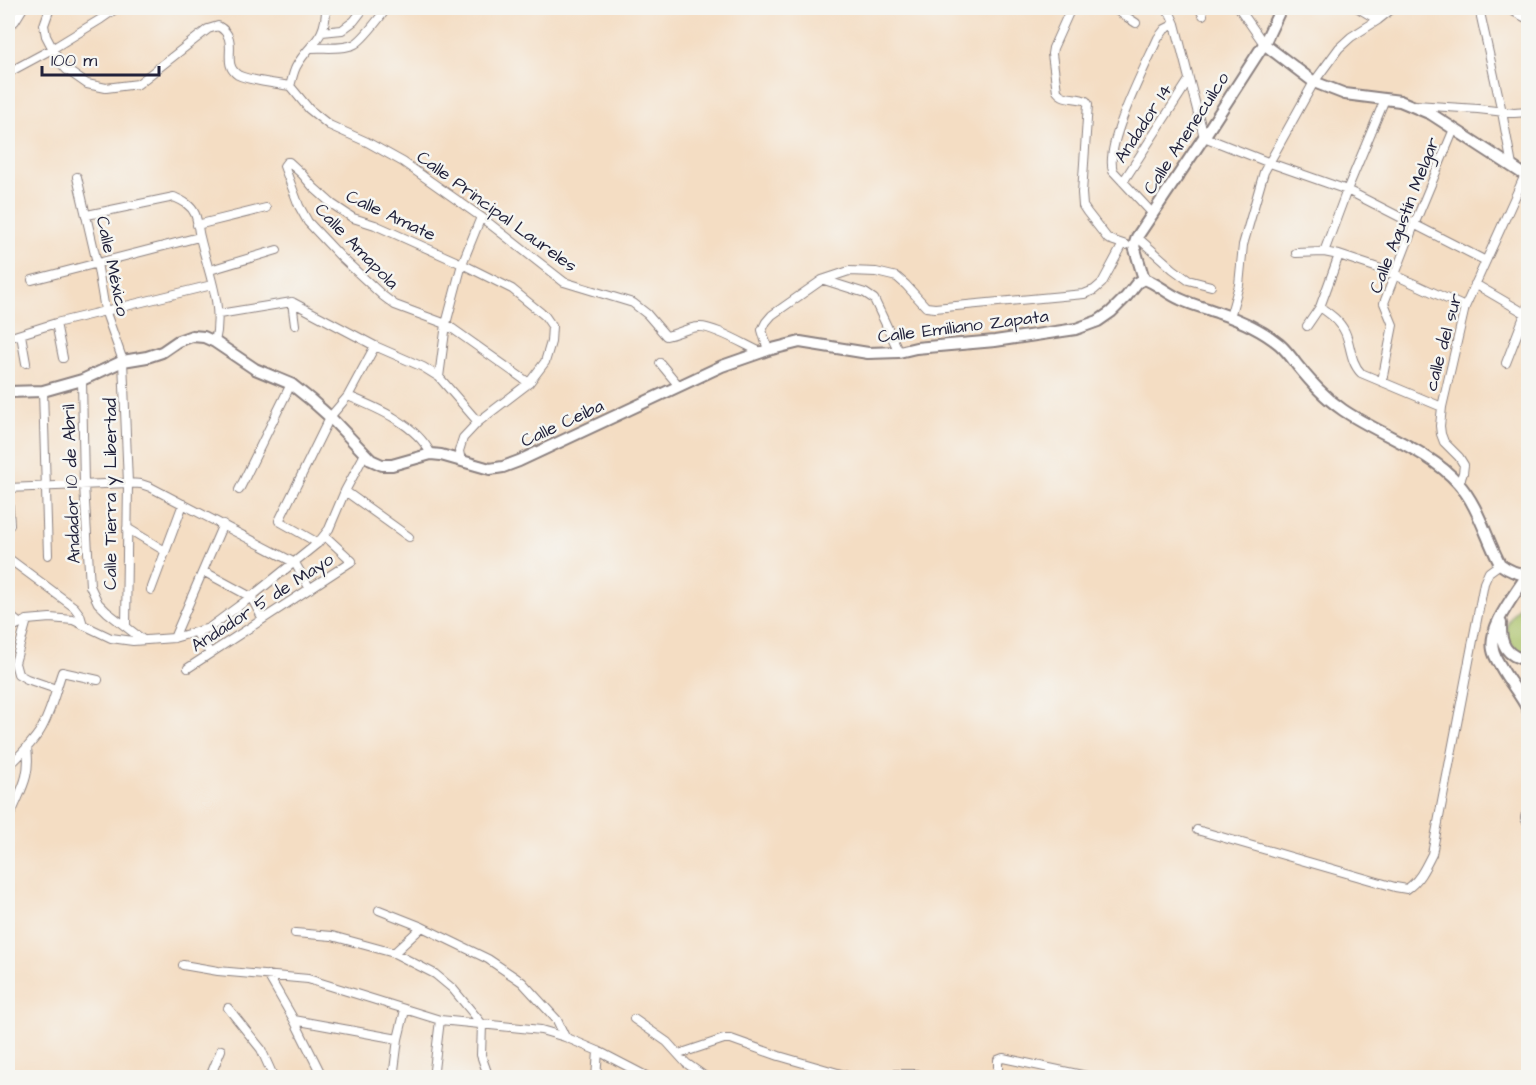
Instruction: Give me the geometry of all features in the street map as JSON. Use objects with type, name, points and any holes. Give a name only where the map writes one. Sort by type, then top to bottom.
[{"type":"street","points":[[8,27],[23,8]]},
{"type":"street","points":[[50,8],[44,25],[46,36],[59,61],[67,70],[87,84],[106,88],[138,84],[208,29],[219,26],[229,36],[231,49],[229,62],[232,70],[240,76],[290,86],[296,68],[322,32],[326,8]]},
{"type":"street","points":[[8,70],[13,70],[52,49],[117,8]]},
{"type":"street","points":[[322,32],[342,30],[354,21],[364,8]]},
{"type":"street","points":[[311,48],[345,47],[356,44],[387,8]]},
{"type":"street","points":[[1071,8],[1052,54],[1057,91],[1061,96],[1080,98],[1088,104],[1083,206],[1108,239],[1131,243],[1188,280],[1211,286]]},
{"type":"street","points":[[1113,8],[1136,23]]},
{"type":"street","points":[[1165,8],[1175,24],[1204,137],[1347,190],[1486,261]]},
{"type":"street","points":[[1239,8],[1264,44],[1314,82],[1345,94],[1400,101],[1431,114],[1527,176]]},
{"type":"street","name":"Calle Anenecuilco","points":[[1131,243],[1153,214],[1264,44],[1281,8]]},
{"type":"street","points":[[1358,8],[1378,20]]},
{"type":"street","points":[[1230,317],[1239,285],[1243,245],[1264,172],[1314,82],[1339,48],[1393,8]]},
{"type":"street","points":[[1479,8],[1512,166]]},
{"type":"street","points":[[1507,8],[1528,19]]},
{"type":"street","points":[[1153,214],[1113,171],[1111,165],[1116,135],[1127,105],[1158,38],[1165,29],[1175,24]]},
{"type":"street","points":[[342,30],[345,47]]},
{"type":"street","name":"Andador 14","points":[[1123,182],[1189,80]]},
{"type":"street","name":"Calle Principal Laureles","points":[[290,86],[309,108],[329,125],[403,162],[481,217],[564,282],[633,303],[647,314],[666,336],[679,334],[687,329],[706,327],[764,351]]},
{"type":"street","points":[[1324,252],[1385,99]]},
{"type":"street","points":[[1407,104],[1514,113],[1528,112]]},
{"type":"street","name":"Calle Agustín Melgar","points":[[1382,381],[1393,325],[1384,303],[1454,129]]},
{"type":"street","name":"Calle Amate","points":[[287,162],[290,162],[332,204],[353,218],[375,225],[512,289],[545,316],[552,326],[551,342],[545,362],[529,383]]},
{"type":"street","name":"Calle Amapola","points":[[287,162],[284,166],[299,206],[309,222],[341,257],[383,296],[395,305],[446,324],[529,383]]},
{"type":"street","name":"calle del sur","points":[[1459,484],[1464,465],[1444,442],[1440,426],[1442,407],[1465,307],[1527,176]]},
{"type":"street","name":"Calle México","points":[[77,177],[87,215],[105,310],[123,361]]},
{"type":"street","points":[[87,215],[174,198],[186,202],[195,214],[199,237],[210,270],[219,314],[215,342]]},
{"type":"street","points":[[197,225],[266,208]]},
{"type":"street","points":[[439,377],[446,324],[462,264],[481,217]]},
{"type":"street","points":[[32,280],[199,237]]},
{"type":"street","points":[[1131,243],[1144,279],[1150,280],[1182,301],[1230,317],[1258,330],[1280,345],[1320,392],[1332,402],[1440,466],[1459,484],[1474,508],[1500,564],[1518,574],[1528,575],[1495,627],[1492,649],[1501,668],[1528,710]]},
{"type":"street","points":[[764,351],[762,330],[772,315],[822,280],[849,271],[876,272],[897,277],[926,307],[935,308],[1083,294],[1094,290],[1102,283],[1131,243]]},
{"type":"street","points":[[210,270],[277,250]]},
{"type":"street","points":[[1296,253],[1324,252],[1339,255],[1395,275],[1465,307]]},
{"type":"street","points":[[1307,326],[1320,307],[1339,255]]},
{"type":"street","name":"Calle Emiliano Zapata","points":[[764,351],[800,342],[868,353],[899,352],[916,348],[995,341],[1076,328],[1098,321],[1111,312],[1137,283],[1144,279]]},
{"type":"street","points":[[822,280],[865,293],[874,299],[899,352]]},
{"type":"street","points":[[1475,284],[1527,311],[1506,363]]},
{"type":"street","points":[[8,338],[105,310],[212,285]]},
{"type":"street","points":[[219,314],[292,302],[439,377],[478,422]]},
{"type":"street","points":[[292,302],[295,325]]},
{"type":"street","points":[[1320,307],[1335,317],[1344,330],[1356,368],[1361,373],[1442,407]]},
{"type":"street","points":[[56,323],[63,358]]},
{"type":"street","points":[[21,335],[26,363]]},
{"type":"street","points":[[8,392],[43,390],[82,381],[123,361],[162,352],[178,341],[192,336],[204,337],[255,369],[291,384],[330,417],[365,454],[345,490],[325,536],[295,563],[209,628],[174,638],[134,641],[111,638],[73,620],[50,618],[23,622],[8,629]]},
{"type":"street","points":[[318,543],[279,521],[330,417],[348,396],[375,346]]},
{"type":"street","name":"Calle Ceiba","points":[[365,454],[382,465],[392,465],[431,454],[490,468],[503,467],[722,366],[764,351]]},
{"type":"street","name":"Calle Tierra y Libertad","points":[[123,361],[128,483],[126,627]]},
{"type":"street","points":[[660,363],[679,387]]},
{"type":"street","name":"Andador 10 de Abril","points":[[82,381],[84,485],[90,586],[98,603],[126,627]]},
{"type":"street","points":[[461,461],[459,451],[463,438],[478,422],[529,383]]},
{"type":"street","points":[[238,490],[291,384]]},
{"type":"street","points":[[43,390],[48,555]]},
{"type":"street","points":[[348,396],[395,418],[423,442],[431,454]]},
{"type":"street","points":[[8,488],[128,483],[150,487],[295,563],[310,589]]},
{"type":"street","points":[[345,490],[409,537]]},
{"type":"street","points":[[8,494],[10,525]]},
{"type":"street","points":[[151,590],[183,504]]},
{"type":"street","points":[[174,638],[223,525]]},
{"type":"street","points":[[127,528],[165,551]]},
{"type":"street","name":"Andador 5 de Mayo","points":[[188,668],[352,561],[325,536]]},
{"type":"street","points":[[8,558],[74,607],[83,625]]},
{"type":"street","points":[[1197,830],[1407,890],[1414,884],[1432,854],[1484,583],[1490,572],[1500,564]]},
{"type":"street","points":[[203,571],[251,597],[263,619]]},
{"type":"street","points":[[8,615],[23,622]]},
{"type":"street","points":[[1501,616],[1501,638],[1504,646],[1519,659],[1528,660]]},
{"type":"street","points":[[23,622],[15,663],[18,674],[56,689]]},
{"type":"street","points":[[126,627],[143,640]]},
{"type":"street","points":[[196,632],[210,653]]},
{"type":"street","points":[[8,767],[39,732],[50,711],[62,672],[98,680]]},
{"type":"street","points":[[10,814],[27,776],[27,748]]},
{"type":"street","points":[[379,910],[422,927],[488,959],[522,982],[556,1020],[565,1037]]},
{"type":"street","points":[[394,953],[422,927]]},
{"type":"street","points":[[295,933],[333,936],[394,953],[435,974],[453,989],[482,1024],[481,1055],[488,1077],[511,1077]]},
{"type":"street","points":[[183,965],[218,971],[308,979],[440,1020],[541,1030],[565,1037],[650,1077]]},
{"type":"street","points":[[268,975],[323,1077],[335,1077]]},
{"type":"street","points":[[228,1008],[261,1049],[274,1077]]},
{"type":"street","points":[[393,1077],[405,1010]]},
{"type":"street","points":[[634,1019],[668,1042],[686,1064],[707,1077]]},
{"type":"street","points":[[294,1020],[398,1039]]},
{"type":"street","points":[[433,1077],[440,1020]]},
{"type":"street","points":[[679,1054],[724,1039],[731,1039],[779,1056],[855,1077]]},
{"type":"street","points":[[212,1077],[221,1050]]},
{"type":"street","points":[[596,1077],[598,1052]]},
{"type":"street","points":[[998,1077],[998,1060],[1003,1058],[1092,1077]]},
{"type":"street","points":[[1043,1066],[1043,1077]]},
{"type":"street","points":[[890,1077],[894,1074],[917,1074]]},
{"type":"green space","points":[[1528,597],[1528,655],[1510,642],[1507,628],[1514,612]]}]
